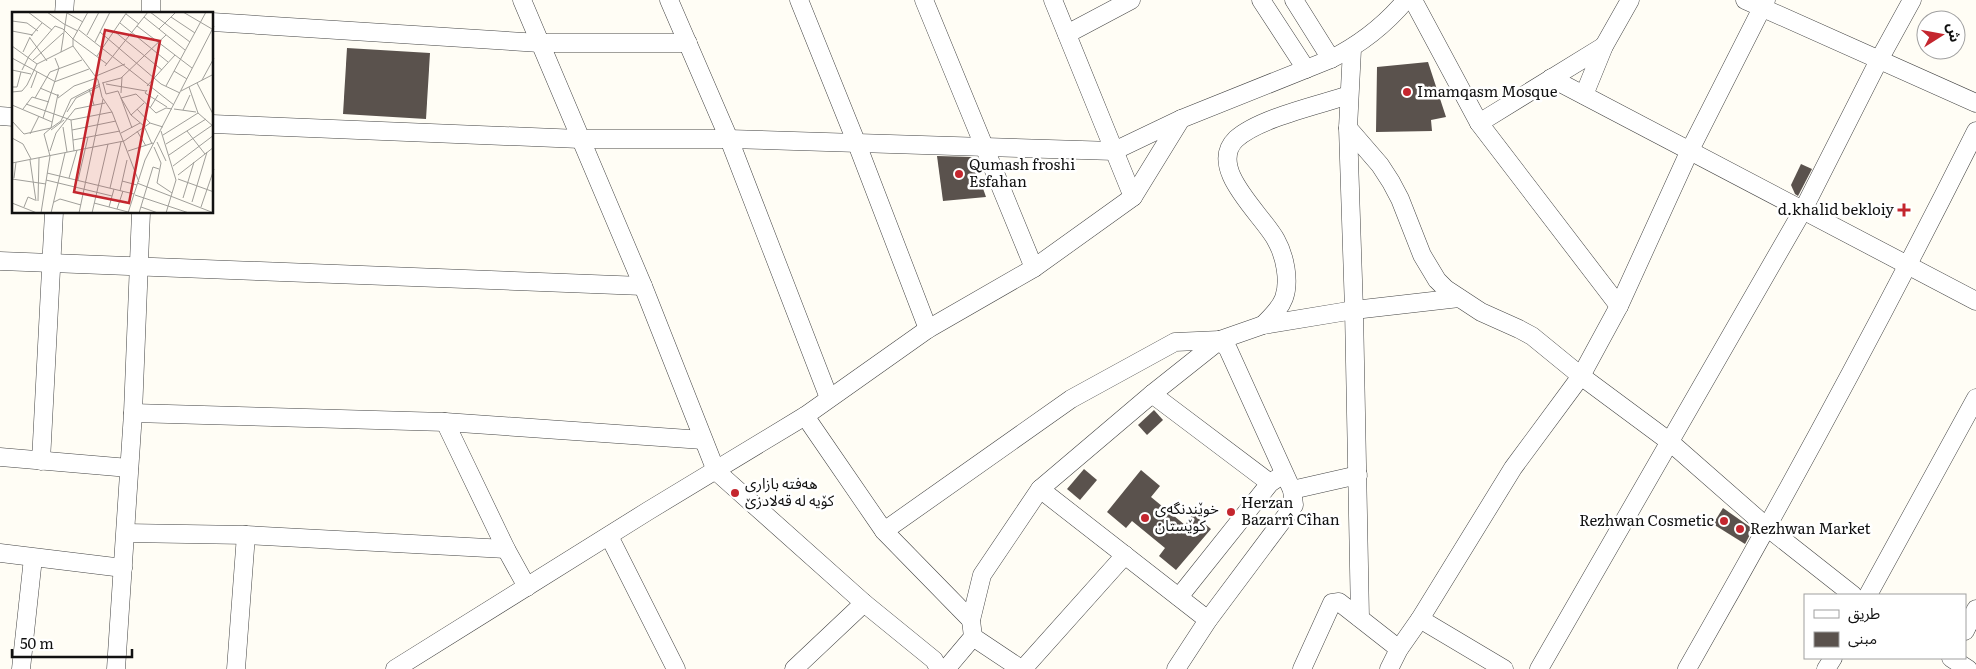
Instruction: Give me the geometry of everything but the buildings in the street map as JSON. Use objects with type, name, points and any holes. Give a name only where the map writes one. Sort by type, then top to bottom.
[{"type":"street","points":[[522,0],[643,286],[716,471],[864,603],[934,660],[939,669]]},
{"type":"street","points":[[668,0],[729,140],[829,398]]},
{"type":"street","points":[[799,0],[928,329]]},
{"type":"street","points":[[924,0],[1034,268]]},
{"type":"street","points":[[1053,0],[1133,198]]},
{"type":"street","points":[[1067,34],[1131,0]]},
{"type":"street","points":[[1261,0],[1306,69]]},
{"type":"street","points":[[1294,0],[1332,59]]},
{"type":"street","points":[[1413,0],[1479,123],[1619,306]]},
{"type":"street","points":[[1584,95],[1604,46],[1630,0]]},
{"type":"street","points":[[1745,0],[1764,4],[1879,60],[1976,103]]},
{"type":"street","points":[[1539,669],[1803,210],[1879,60],[1912,0]]},
{"type":"street","points":[[214,124],[580,139],[729,140],[1114,151],[1181,119],[1332,59],[1352,49],[1376,31],[1397,4]]},
{"type":"street","points":[[1389,669],[1398,649],[1420,619],[1513,468],[1581,376],[1619,306],[1690,150],[1764,4]]},
{"type":"street","points":[[214,22],[540,43],[688,43]]},
{"type":"street","points":[[1479,123],[1604,46]]},
{"type":"street","points":[[1352,49],[1348,128],[1354,310],[1360,618]]},
{"type":"street","points":[[1551,78],[1976,301]]},
{"type":"street","points":[[1263,325],[1276,312],[1284,297],[1286,288],[1285,266],[1276,240],[1234,182],[1228,164],[1229,149],[1243,134],[1261,125],[1349,95]]},
{"type":"street","points":[[395,669],[648,511],[805,416],[928,329],[1034,268],[1133,198],[1181,119]]},
{"type":"street","points":[[1348,128],[1392,182],[1430,269],[1446,289],[1481,312],[1532,336],[1581,376],[1670,442],[1768,528],[1852,594]]},
{"type":"street","points":[[1687,669],[1768,528],[1909,265],[1976,131]]},
{"type":"street","points":[[41,461],[54,214]]},
{"type":"street","points":[[116,669],[133,413],[140,214]]},
{"type":"street","points":[[0,261],[643,286]]},
{"type":"street","points":[[884,531],[1071,399],[1175,342],[1220,340],[1263,325],[1354,310],[1459,298]]},
{"type":"street","points":[[946,669],[972,629],[982,575],[1040,489],[1152,394],[1220,340]]},
{"type":"street","points":[[1220,340],[1228,349],[1277,478]]},
{"type":"street","points":[[1152,394],[1277,478],[1292,490],[1294,505],[1208,620],[1176,669]]},
{"type":"street","points":[[1869,594],[1976,398]]},
{"type":"street","points":[[133,413],[445,422],[703,440]]},
{"type":"street","points":[[805,416],[884,531],[972,629],[1022,669],[1125,555]]},
{"type":"street","points":[[445,422],[506,549],[527,587]]},
{"type":"street","points":[[0,457],[129,468]]},
{"type":"street","points":[[1292,490],[1358,475]]},
{"type":"street","points":[[1179,597],[1277,478]]},
{"type":"street","points":[[1040,489],[1208,620]]},
{"type":"street","points":[[126,533],[246,535],[506,549]]},
{"type":"street","points":[[236,669],[246,535]]},
{"type":"street","points":[[609,536],[676,669]]},
{"type":"street","points":[[0,553],[123,568]]},
{"type":"street","points":[[21,669],[33,558]]},
{"type":"street","points":[[1302,669],[1332,603],[1339,602],[1398,649]]},
{"type":"street","points":[[794,669],[864,603]]},
{"type":"street","points":[[1966,629],[1976,609]]},
{"type":"street","points":[[1420,619],[1504,669]]},
{"type":"street","points":[[1953,659],[1968,669]]},
{"type":"place","name":"Imamqasm Mosque","points":[[1407,92]]},
{"type":"place","name":"Qumash froshi Esfahan","points":[[959,174]]},
{"type":"place","name":"d.khalid bekloiy","points":[[1904,210]]},
{"type":"place","name":"هەفتە بازاری کۆیە لە قەلادزێ","points":[[735,493]]},
{"type":"place","name":"Herzan Bazarrî Cîhan","points":[[1231,512]]},
{"type":"place","name":"خوێندنگەی کوێستان","points":[[1145,518]]},
{"type":"place","name":"Rezhwan Cosmetic","points":[[1724,521]]},
{"type":"place","name":"Rezhwan Market","points":[[1740,529]]}]
